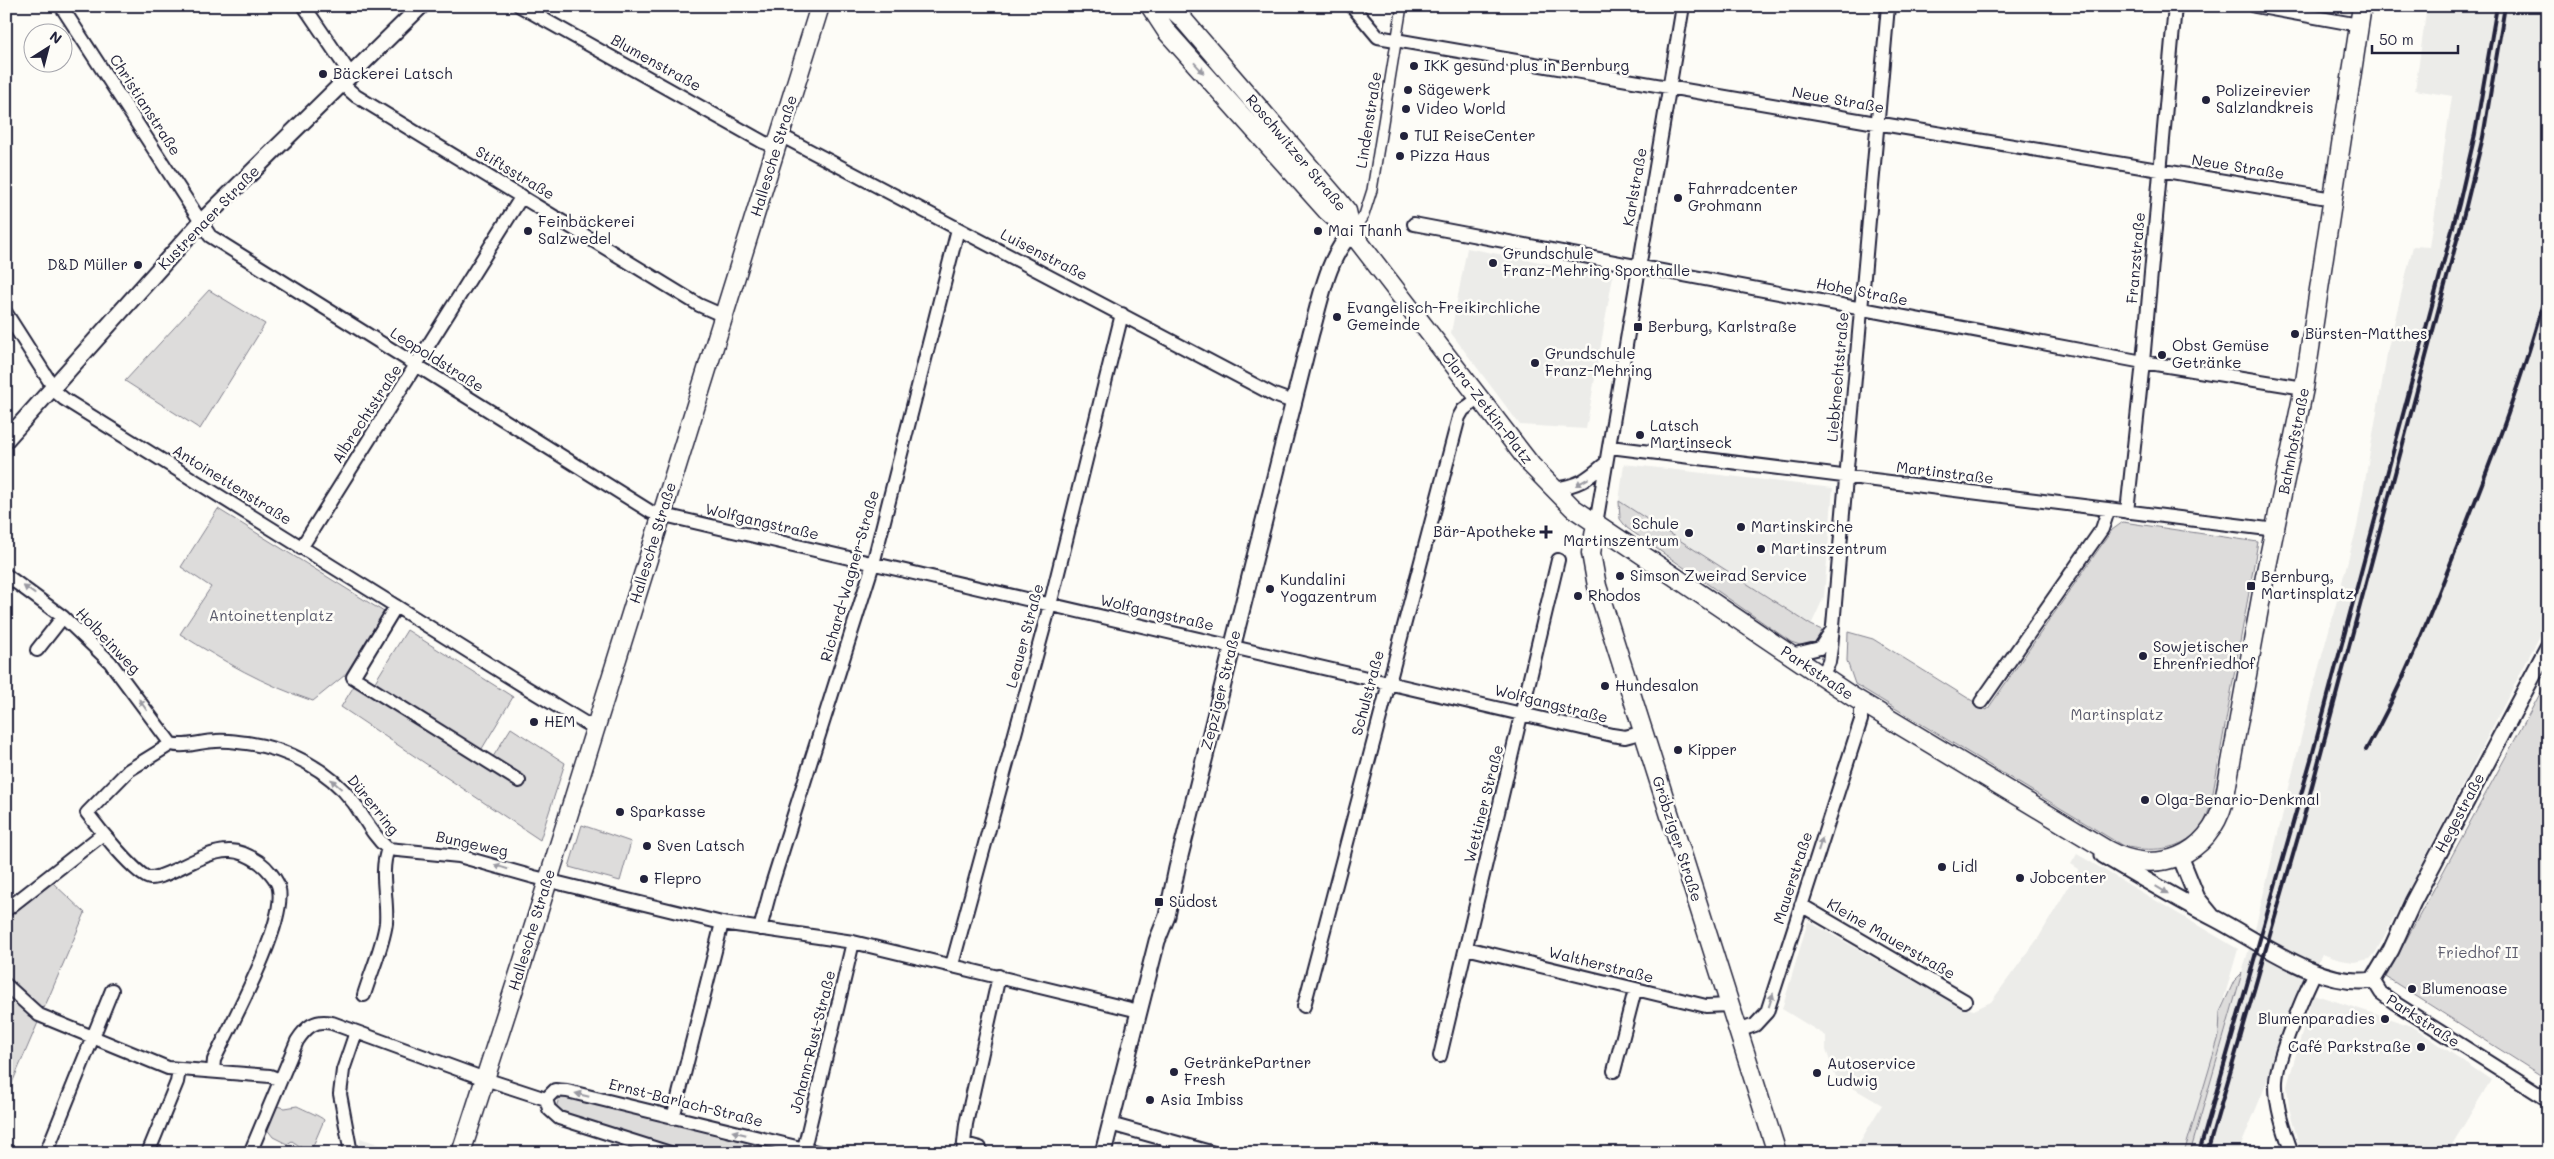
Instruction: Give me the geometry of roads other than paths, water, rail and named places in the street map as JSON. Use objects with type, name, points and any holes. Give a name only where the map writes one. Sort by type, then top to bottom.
[{"type":"main road","name":"Hallesche Straße","points":[[461,1153],[596,727],[820,6]]},
{"type":"main road","name":"Roschwitzer Straße","points":[[1150,6],[1167,32],[1328,211],[1352,233]]},
{"type":"main road","name":"Roschwitzer Straße","points":[[1168,6],[1181,17],[1339,201],[1347,212],[1352,233]]},
{"type":"main road","name":"Bahnhofstraße","points":[[2180,856],[2192,849],[2208,833],[2222,807],[2304,388],[2362,6]]},
{"type":"main road","name":"Clara-Zetkin-Platz","points":[[1352,233],[1479,398],[1552,489],[1573,508],[1596,524]]},
{"type":"main road","name":"Parkstraße","points":[[1596,524],[1822,676],[1861,711],[1882,715],[2124,859],[2138,862],[2156,862],[2180,856]]},
{"type":"main road","name":"Gröbziger Straße","points":[[1596,524],[1592,553],[1594,572],[1777,1153]]},
{"type":"street","name":"Christianstraße","points":[[61,6],[202,222]]},
{"type":"street","name":"Stiftsstraße","points":[[304,6],[356,96],[699,305],[724,316]]},
{"type":"street","name":"Kustrenaer Straße","points":[[6,440],[202,222],[421,6]]},
{"type":"street","name":"Blumenstraße","points":[[520,6],[763,142],[778,141]]},
{"type":"street","name":"Neue Straße","points":[[1352,6],[1378,37],[1876,123],[2333,199]]},
{"type":"street","name":"Lindenstraße","points":[[1352,233],[1364,215],[1372,190],[1402,6]]},
{"type":"street","name":"Karlstraße","points":[[1596,524],[1683,6]]},
{"type":"street","name":"Liebknechtstraße","points":[[1822,676],[1829,662],[1888,6]]},
{"type":"street","name":"Franzstraße","points":[[2127,512],[2143,362],[2175,6]]},
{"type":"street","points":[[2256,6],[2359,25]]},
{"type":"street","name":"Luisenstraße","points":[[778,141],[958,229],[1274,394],[1293,402]]},
{"type":"street","name":"Albrechtstraße","points":[[301,548],[522,196]]},
{"type":"street","name":"Leopoldstraße","points":[[202,222],[206,232],[216,240],[642,508],[662,515]]},
{"type":"street","name":"Hohe Straße","points":[[1414,224],[2143,362],[2304,388]]},
{"type":"street","name":"Richard-Wagner-Straße","points":[[760,929],[772,884],[873,564],[958,229]]},
{"type":"street","name":"Zepziger Straße","points":[[1103,1153],[1157,941],[1167,916],[1293,402],[1333,262],[1341,246],[1352,233]]},
{"type":"street","name":"Antoinettenstraße","points":[[6,313],[53,387],[64,399],[301,548],[585,723],[596,727]]},
{"type":"street","name":"Leauer Straße","points":[[952,965],[1050,605],[1122,314]]},
{"type":"street","name":"Schulstraße","points":[[1304,1006],[1387,682],[1459,416],[1463,410],[1479,398]]},
{"type":"street","name":"Martinstraße","points":[[1610,447],[2276,530]]},
{"type":"street","points":[[1552,489],[1571,487],[1585,482],[1606,463]]},
{"type":"street","points":[[1981,702],[2102,529],[2108,510]]},
{"type":"street","name":"Wolfgangstraße","points":[[662,515],[1612,735],[1626,737],[1644,732]]},
{"type":"street","name":"Wettiner Straße","points":[[1440,1056],[1558,560]]},
{"type":"street","name":"Holbeinweg","points":[[6,575],[63,617],[110,662],[171,744]]},
{"type":"street","points":[[396,606],[353,678],[518,781]]},
{"type":"street","points":[[37,650],[63,617]]},
{"type":"street","points":[[1791,655],[1820,648],[1832,631]]},
{"type":"street","name":"Hegestraße","points":[[2373,980],[2391,950],[2413,902],[2548,647]]},
{"type":"street","name":"Mauerstraße","points":[[1738,1031],[1755,1025],[1767,1012],[1861,711]]},
{"type":"street","name":"Dürerring","points":[[171,744],[179,746],[217,741],[238,742],[274,748],[305,761],[337,785],[356,807],[375,838],[388,849],[383,865],[387,906],[385,926],[364,995]]},
{"type":"street","points":[[171,744],[129,770],[87,813],[103,834],[144,876],[149,878],[156,877],[210,853],[229,850],[249,855],[260,863],[279,888],[279,915],[214,1060],[213,1071]]},
{"type":"street","name":"Parkstraße","points":[[2044,812],[2043,819],[2198,911],[2315,972],[2346,981],[2373,980],[2381,993],[2395,1003],[2548,1100]]},
{"type":"street","points":[[6,910],[103,834]]},
{"type":"street","name":"Bungeweg","points":[[388,849],[451,854],[548,880]]},
{"type":"street","name":"Parkstraße","points":[[2180,856],[2197,898],[2216,919]]},
{"type":"street","points":[[548,880],[722,922],[853,942],[1139,1011]]},
{"type":"street","name":"Kleine Mauerstraße","points":[[1801,905],[1965,1001]]},
{"type":"street","points":[[673,1118],[722,922]]},
{"type":"street","name":"Johann-Rust-Straße","points":[[804,1151],[853,942]]},
{"type":"street","name":"Waltherstraße","points":[[1466,948],[1706,1006],[1715,1007],[1730,1004]]},
{"type":"street","points":[[2292,1153],[2280,1112],[2276,1080],[2300,1007],[2315,972]]},
{"type":"street","points":[[980,1148],[964,1148],[966,1124],[999,976]]},
{"type":"street","points":[[6,985],[40,1015],[168,1068],[270,1076],[280,1080]]},
{"type":"street","points":[[46,1153],[112,990]]},
{"type":"street","points":[[1614,1071],[1635,990]]},
{"type":"street","points":[[250,1153],[297,1041],[311,1025],[325,1022],[485,1080],[546,1099],[548,1109],[559,1118],[670,1153]]},
{"type":"street","points":[[350,1153],[340,1094],[343,1070],[356,1032]]},
{"type":"street","points":[[148,1153],[177,1082],[179,1070]]},
{"type":"street","name":"Ernst-Barlach-Straße","points":[[546,1099],[555,1090],[567,1091],[804,1151],[821,1153]]},
{"type":"street","points":[[1110,1124],[1214,1153]]},
{"type":"railway","points":[[2199,1153],[2312,756],[2459,204],[2475,134],[2497,6]]},
{"type":"railway","points":[[2207,1153],[2303,820],[2466,206],[2483,137],[2505,6]]},
{"type":"railway","points":[[2366,750],[2393,699],[2416,648],[2472,510],[2530,349],[2548,283]]},
{"type":"place","name":"IKK gesund plus in Bernburg","points":[[1414,66]]},
{"type":"place","name":"Bäckerei Latsch","points":[[323,74]]},
{"type":"place","name":"Sägewerk","points":[[1408,90]]},
{"type":"place","name":"Polizeirevier Salzlandkreis","points":[[2206,100]]},
{"type":"place","name":"Video World","points":[[1406,109]]},
{"type":"place","name":"TUI ReiseCenter","points":[[1404,136]]},
{"type":"place","name":"Pizza Haus","points":[[1400,156]]},
{"type":"place","name":"Fahrradcenter Grohmann","points":[[1678,198]]},
{"type":"place","name":"Feinbäckerei Salzwedel","points":[[528,231]]},
{"type":"place","name":"Mai Thanh","points":[[1318,231]]},
{"type":"place","name":"Grundschule Franz-Mehring Sporthalle","points":[[1493,263]]},
{"type":"place","name":"D&D Müller","points":[[138,265]]},
{"type":"place","name":"Evangelisch-Freikirchliche Gemeinde","points":[[1337,317]]},
{"type":"place","name":"Berburg, Karlstraße","points":[[1638,327]]},
{"type":"place","name":"Bürsten-Matthes","points":[[2295,334]]},
{"type":"place","name":"Obst Gemüse Getränke","points":[[2162,355]]},
{"type":"place","name":"Grundschule Franz-Mehring","points":[[1535,363]]},
{"type":"place","name":"Latsch Martinseck","points":[[1640,435]]},
{"type":"place","name":"Martinskirche","points":[[1741,527]]},
{"type":"place","name":"Bär-Apotheke","points":[[1546,532]]},
{"type":"place","name":"Schule Martinszentrum","points":[[1689,533]]},
{"type":"place","name":"Martinszentrum","points":[[1761,549]]},
{"type":"place","name":"Simson Zweirad Service","points":[[1620,576]]},
{"type":"place","name":"Bernburg, Martinsplatz","points":[[2251,586]]},
{"type":"place","name":"Kundalini Yogazentrum","points":[[1270,589]]},
{"type":"place","name":"Rhodos","points":[[1578,596]]},
{"type":"place","name":"Sowjetischer Ehrenfriedhof","points":[[2143,656]]},
{"type":"place","name":"Hundesalon","points":[[1605,686]]},
{"type":"place","name":"HEM","points":[[534,722]]},
{"type":"place","name":"Kipper","points":[[1678,750]]},
{"type":"place","name":"Olga-Benario-Denkmal","points":[[2145,800]]},
{"type":"place","name":"Sparkasse","points":[[620,812]]},
{"type":"place","name":"Sven Latsch","points":[[647,846]]},
{"type":"place","name":"Lidl","points":[[1942,867]]},
{"type":"place","name":"Jobcenter","points":[[2020,878]]},
{"type":"place","name":"Flepro","points":[[644,879]]},
{"type":"place","name":"Südost","points":[[1159,902]]},
{"type":"place","name":"Blumenoase","points":[[2412,989]]},
{"type":"place","name":"Blumenparadies","points":[[2385,1019]]},
{"type":"place","name":"Café Parkstraße","points":[[2421,1047]]},
{"type":"place","name":"GetränkePartner Fresh","points":[[1174,1072]]},
{"type":"place","name":"Autoservice Ludwig","points":[[1817,1073]]},
{"type":"place","name":"Asia Imbiss","points":[[1150,1100]]},
{"type":"park label","name":"Antoinettenplatz","points":[[271,616]]},
{"type":"park label","name":"Martinsplatz","points":[[2117,715]]},
{"type":"park label","name":"Friedhof II","points":[[2478,953]]}]
